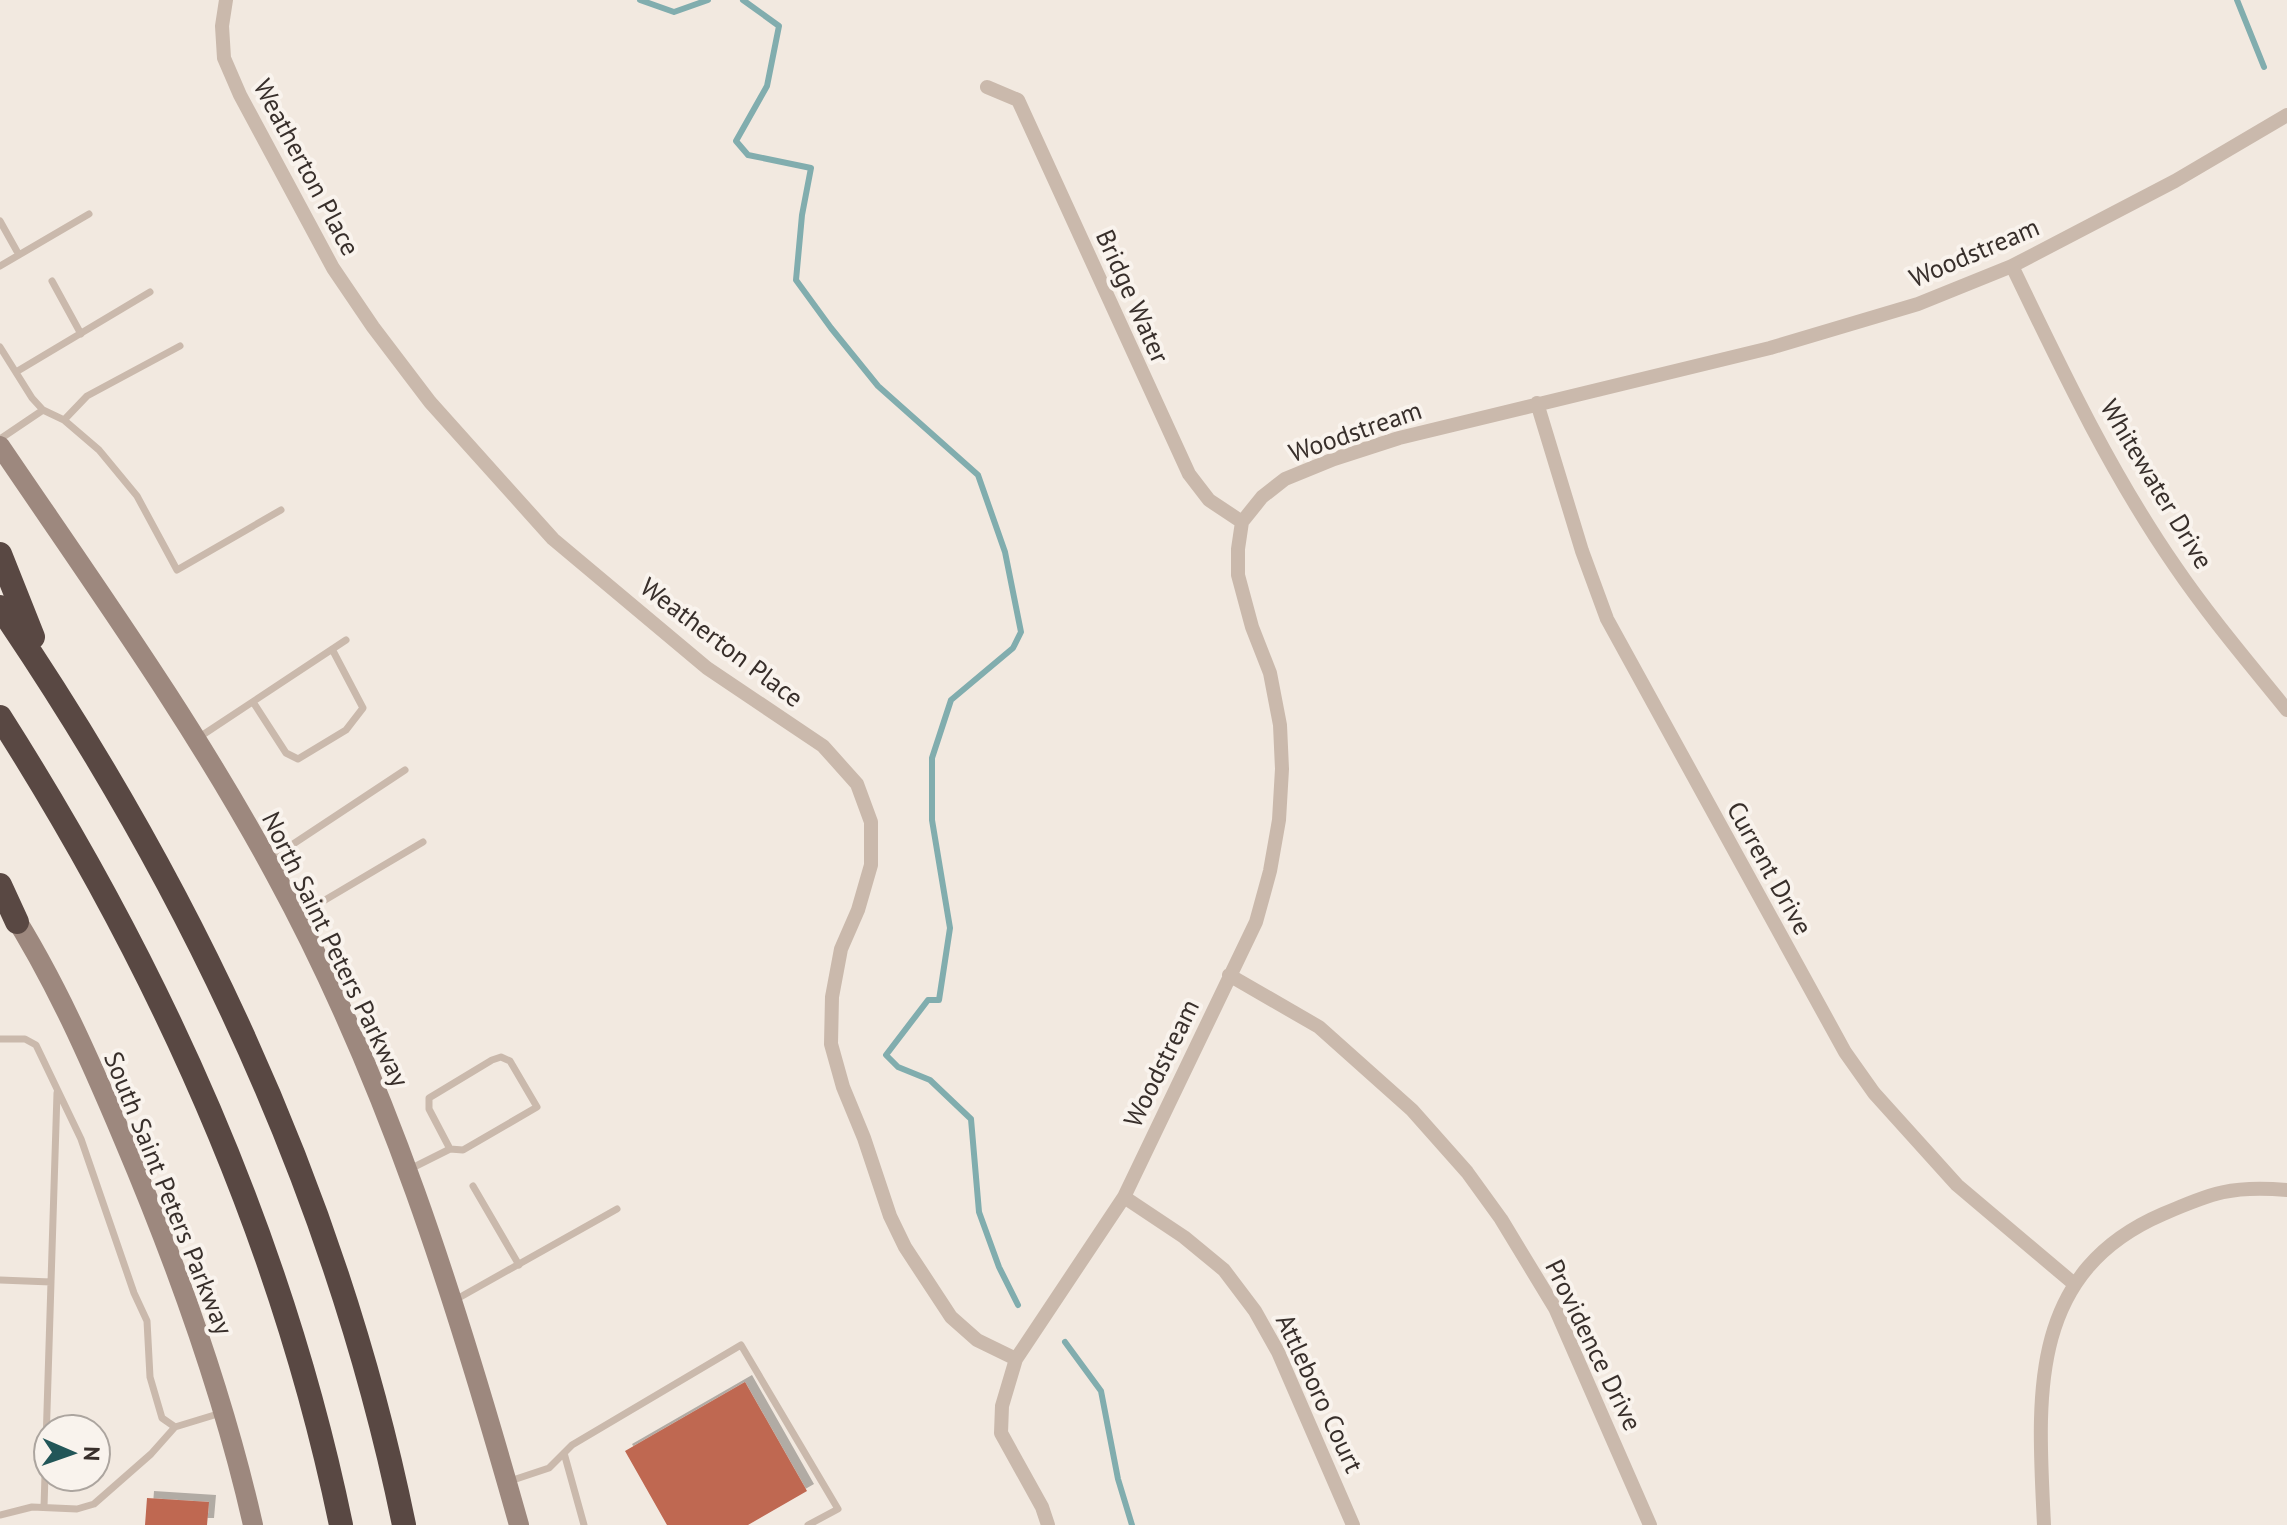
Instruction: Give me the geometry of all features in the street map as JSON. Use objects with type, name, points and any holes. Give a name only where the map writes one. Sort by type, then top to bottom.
[{"type":"highway","points":[[0,554],[50,680]]},
{"type":"highway","points":[[0,607],[50,680],[121,796],[173,889],[219,981],[276,1111],[345,1301],[374,1399],[404,1525]]},
{"type":"highway","points":[[0,717],[117,914],[165,1010],[209,1110],[251,1212],[275,1283],[318,1427],[341,1525]]},
{"type":"highway","points":[[0,885],[17,922]]},
{"type":"main road","name":"North Saint Peters Parkway","points":[[0,446],[169,694],[268,861],[338,1001],[378,1092],[454,1301],[519,1525]]},
{"type":"main road","name":"South Saint Peters Parkway","points":[[0,895],[98,1079],[168,1248],[223,1412],[253,1525]]},
{"type":"street","name":"Weatherton Place","points":[[226,0],[222,26],[224,58],[240,95],[333,268],[430,402],[553,539],[707,668],[823,746],[857,784],[871,822],[871,865],[858,910],[841,949],[832,997],[831,1044],[839,1073],[890,1216],[905,1247],[951,1317],[977,1340],[1016,1359]]},
{"type":"street","name":"Bridge Water","points":[[987,87],[1018,100],[1189,474],[1209,500],[1242,522]]},
{"type":"street","name":"Woodstream","points":[[1048,1525],[1042,1507],[1001,1433],[1002,1406],[1016,1359],[1124,1197],[1256,922],[1270,871],[1279,820],[1282,769],[1280,725],[1270,673],[1252,627],[1238,575],[1242,522],[1262,497],[1285,479],[1399,438],[1770,348],[1918,304],[2012,266],[2175,181],[2287,115]]},
{"type":"street","name":"Whitewater Drive","points":[[2012,266],[2127,491],[2175,566],[2287,710]]},
{"type":"street","name":"Current Drive","points":[[1537,403],[1582,551],[1607,619],[1845,1052],[1874,1093],[1957,1185],[2073,1283]]},
{"type":"street","name":"Providence Drive","points":[[1229,975],[1319,1027],[1412,1110],[1467,1172],[1501,1219],[1555,1308],[1650,1525]]},
{"type":"street","points":[[2044,1525],[2040,1408],[2053,1331],[2073,1283],[2102,1250],[2148,1220],[2213,1193],[2254,1187],[2287,1190]]},
{"type":"street","name":"Attleboro Court","points":[[1124,1197],[1184,1237],[1224,1270],[1255,1311],[1278,1352],[1353,1525]]},
{"type":"lane","points":[[0,266],[89,214]]},
{"type":"lane","points":[[0,221],[19,255]]},
{"type":"lane","points":[[52,281],[81,334]]},
{"type":"lane","points":[[16,372],[150,292]]},
{"type":"lane","points":[[64,420],[87,396],[180,346]]},
{"type":"lane","points":[[0,347],[43,410],[64,420],[99,450],[137,496],[177,570],[281,510]]},
{"type":"lane","points":[[0,439],[43,410]]},
{"type":"lane","points":[[196,739],[346,640]]},
{"type":"lane","points":[[253,702],[286,753],[298,759],[346,730],[363,708],[332,649]]},
{"type":"lane","points":[[268,861],[405,770]]},
{"type":"lane","points":[[297,917],[423,842]]},
{"type":"lane","points":[[0,1039],[25,1039],[36,1045],[81,1139],[134,1293],[147,1321],[150,1377],[162,1418],[175,1427]]},
{"type":"lane","points":[[408,1170],[450,1149],[463,1150],[537,1107],[510,1061],[501,1057],[492,1060],[429,1098],[429,1109],[450,1149]]},
{"type":"lane","points":[[44,1507],[57,1089]]},
{"type":"lane","points":[[473,1186],[519,1265]]},
{"type":"lane","points":[[454,1301],[617,1209]]},
{"type":"lane","points":[[0,1280],[51,1282]]},
{"type":"lane","points":[[507,1482],[549,1468],[584,1438],[741,1345],[838,1509],[808,1525]]},
{"type":"lane","points":[[0,1515],[32,1507],[77,1509],[94,1504],[151,1454],[175,1427],[223,1412]]},
{"type":"lane","points":[[564,1453],[584,1525]]},
{"type":"building","points":[[745,1382],[807,1491],[748,1525],[667,1525],[625,1451]]},
{"type":"building","points":[[147,1498],[209,1502],[207,1525],[145,1525]]},
{"type":"waterway","points":[[640,0],[674,12],[708,0]]},
{"type":"waterway","points":[[743,0],[779,26],[767,86],[736,141],[748,155],[811,168],[802,215],[796,280],[878,386],[978,475],[1005,552],[1021,632],[1013,648],[951,700],[932,758],[932,820],[950,928],[939,1000],[928,1000],[886,1055],[898,1067],[930,1080],[971,1119],[979,1212],[999,1267],[1018,1305]]},
{"type":"waterway","points":[[2237,0],[2264,67]]},
{"type":"waterway","points":[[1065,1342],[1101,1391],[1118,1479],[1132,1525]]}]
